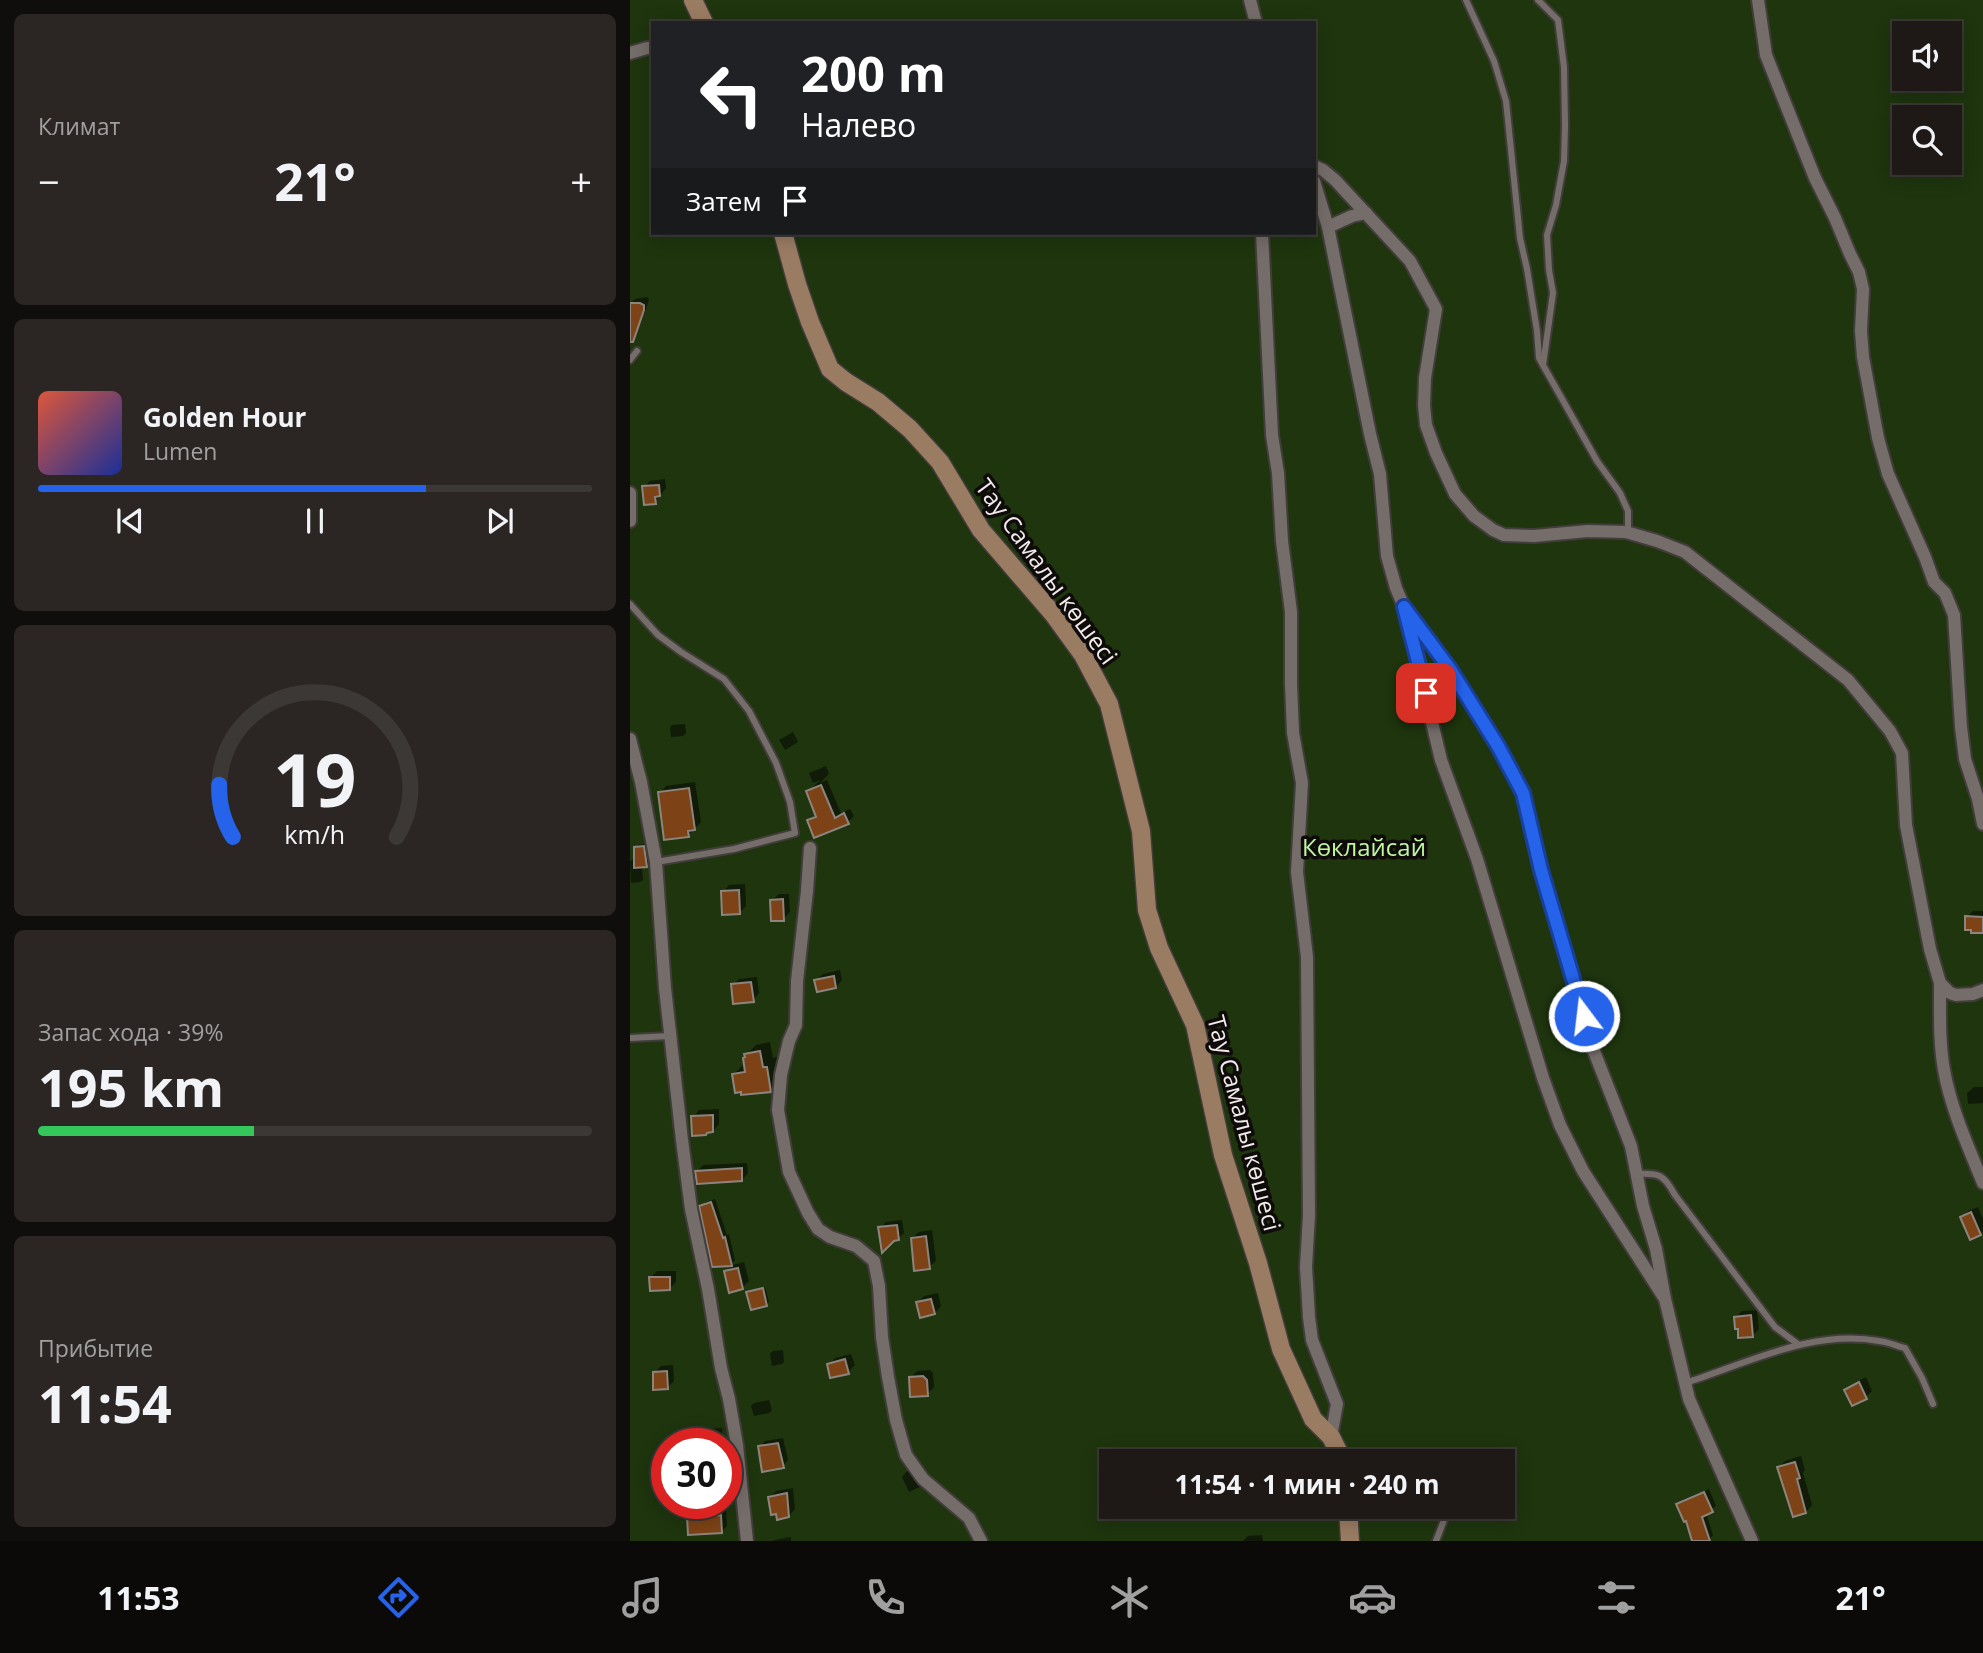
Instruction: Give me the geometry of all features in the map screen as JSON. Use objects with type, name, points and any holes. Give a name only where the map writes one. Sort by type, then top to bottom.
[{"type":"street","points":[[693,0],[703,21]]},
{"type":"street","points":[[1250,0],[1255,21]]},
{"type":"street","points":[[1758,0],[1766,55],[1815,178],[1859,272],[1863,289],[1863,357],[1878,438],[1888,474],[1934,582],[1945,593],[1954,615],[1965,759],[1983,824]]},
{"type":"street","points":[[630,53],[651,48]]},
{"type":"street","points":[[1316,167],[1335,180],[1410,261],[1436,309],[1425,378],[1426,425],[1455,494],[1474,516],[1504,536],[1588,531],[1626,532],[1685,552],[1848,680],[1890,731],[1902,753],[1906,825],[1930,949],[1940,983],[1944,1069],[1955,1113],[1983,1183]]},
{"type":"street","points":[[1316,188],[1328,227],[1380,474],[1387,556],[1404,607],[1441,760],[1477,859],[1535,1052],[1560,1125],[1583,1171],[1665,1299]]},
{"type":"street","points":[[1328,227],[1366,213]]},
{"type":"street","name":"Тау Самалы көшесі","points":[[783,235],[806,309],[830,369],[911,429],[940,462],[981,530],[1054,615],[1083,655],[1109,704],[1141,831],[1147,910],[1159,948],[1195,1025],[1223,1155],[1258,1263],[1281,1349],[1313,1419],[1331,1437],[1337,1449]]},
{"type":"street","points":[[1262,235],[1272,435],[1291,612],[1293,733],[1302,783],[1297,872],[1307,957],[1309,1215],[1306,1267],[1312,1340],[1337,1404],[1331,1437]]},
{"type":"street","points":[[630,493],[630,521]]},
{"type":"street","points":[[1404,607],[1450,669],[1498,746],[1523,793],[1541,870],[1590,1041],[1631,1146],[1689,1399],[1752,1541]]},
{"type":"street","points":[[630,739],[656,862],[670,1036],[691,1209],[721,1368],[732,1410],[747,1541]]},
{"type":"street","points":[[810,848],[797,981],[796,1025],[781,1074],[778,1110],[789,1172],[807,1213],[818,1229],[830,1237],[856,1246],[874,1261],[888,1377],[906,1455],[923,1479],[969,1518],[981,1541]]},
{"type":"street","points":[[1940,983],[1956,995],[1973,994],[1983,990]]},
{"type":"street","points":[[1349,1519],[1350,1541]]},
{"type":"lane","points":[[1466,0],[1494,61],[1506,101],[1520,238],[1537,331],[1539,358],[1597,461],[1620,493],[1628,511],[1626,532]]},
{"type":"lane","points":[[1538,0],[1558,20],[1564,67],[1565,127],[1564,161],[1547,235],[1553,293],[1543,365]]},
{"type":"lane","points":[[630,359],[637,351]]},
{"type":"lane","points":[[630,604],[659,635],[724,679],[749,711],[776,763],[790,802],[795,832],[734,849],[656,862]]},
{"type":"lane","points":[[630,1038],[670,1036]]},
{"type":"lane","points":[[1638,1174],[1655,1173],[1667,1180],[1675,1195],[1767,1318],[1800,1345]]},
{"type":"lane","points":[[1685,1382],[1800,1345],[1854,1339],[1880,1341],[1905,1348],[1933,1404]]},
{"type":"lane","points":[[1436,1541],[1444,1519]]},
{"type":"green space","name":"Көклайсай","points":[[630,0],[1983,0],[1983,1541],[630,1541]]},
{"type":"building","points":[[630,303],[644,305],[633,342],[630,342]]},
{"type":"building","points":[[659,485],[660,496],[655,497],[656,504],[644,505],[642,486]]},
{"type":"building","points":[[821,785],[835,818],[844,813],[849,824],[814,838],[807,820],[816,817],[806,791]]},
{"type":"building","points":[[689,788],[695,830],[688,831],[689,837],[664,840],[658,792]]},
{"type":"building","points":[[644,846],[647,867],[634,868],[634,847]]},
{"type":"building","points":[[739,890],[740,914],[722,915],[721,891]]},
{"type":"building","points":[[783,899],[784,921],[771,921],[770,900]]},
{"type":"building","points":[[1965,916],[1983,917],[1983,933],[1965,930]]},
{"type":"building","points":[[834,976],[836,988],[817,992],[814,980]]},
{"type":"building","points":[[751,982],[754,1002],[733,1004],[731,984]]},
{"type":"building","points":[[760,1051],[763,1067],[767,1067],[771,1092],[741,1095],[741,1092],[735,1093],[732,1074],[745,1072],[744,1054]]},
{"type":"building","points":[[713,1115],[713,1132],[692,1136],[691,1116]]},
{"type":"building","points":[[742,1168],[742,1181],[697,1184],[695,1171]]},
{"type":"building","points":[[711,1202],[723,1238],[725,1237],[732,1266],[712,1267],[699,1206]]},
{"type":"building","points":[[1971,1212],[1981,1235],[1970,1240],[1960,1217]]},
{"type":"building","points":[[897,1225],[899,1240],[894,1241],[882,1253],[878,1227]]},
{"type":"building","points":[[926,1236],[930,1269],[914,1271],[911,1238]]},
{"type":"building","points":[[738,1268],[743,1289],[729,1293],[724,1271]]},
{"type":"building","points":[[649,1277],[670,1277],[670,1290],[650,1291]]},
{"type":"building","points":[[763,1288],[767,1306],[751,1310],[746,1292]]},
{"type":"building","points":[[931,1299],[935,1314],[920,1318],[916,1302]]},
{"type":"building","points":[[1751,1315],[1753,1337],[1738,1338],[1734,1317]]},
{"type":"building","points":[[845,1359],[849,1374],[830,1378],[827,1364]]},
{"type":"building","points":[[667,1371],[668,1389],[653,1390],[653,1372]]},
{"type":"building","points":[[923,1376],[927,1380],[928,1396],[910,1397],[909,1377]]},
{"type":"building","points":[[1859,1382],[1867,1399],[1852,1406],[1844,1390]]},
{"type":"building","points":[[778,1443],[784,1468],[762,1472],[758,1446]]},
{"type":"building","points":[[1795,1462],[1806,1513],[1793,1517],[1777,1467]]},
{"type":"building","points":[[1704,1492],[1713,1512],[1702,1517],[1710,1541],[1692,1541],[1686,1521],[1684,1522],[1676,1504]]},
{"type":"building","points":[[787,1493],[789,1517],[777,1520],[776,1514],[771,1515],[768,1497]]},
{"type":"building","points":[[687,1519],[721,1519],[722,1533],[688,1535]]},
{"type":"route","points":[[1426,693],[1404,607],[1450,669],[1498,746],[1523,793],[1541,870],[1584,1016]]}]
